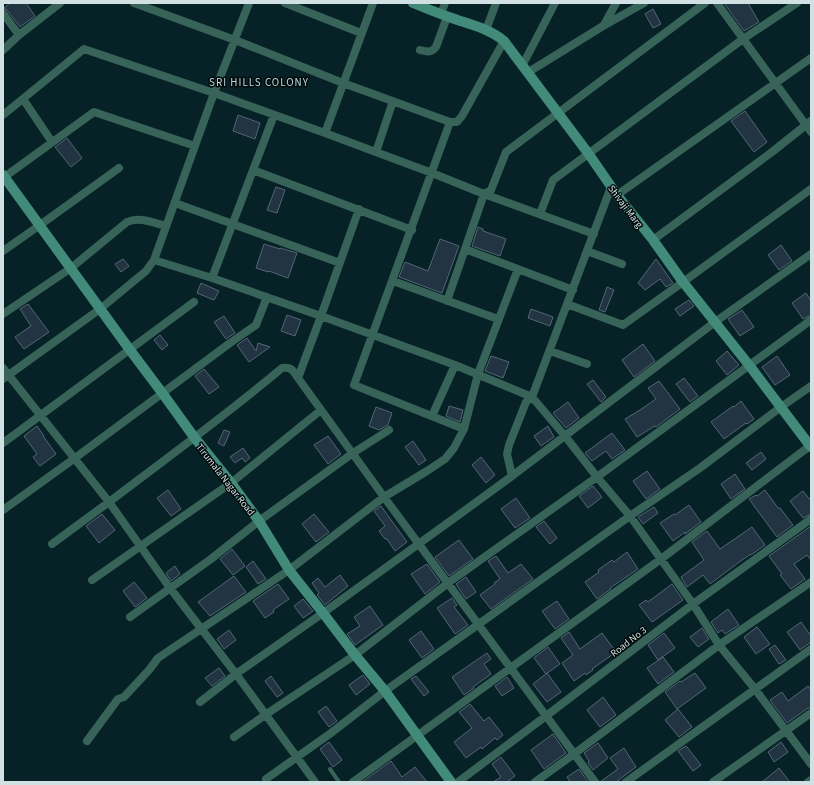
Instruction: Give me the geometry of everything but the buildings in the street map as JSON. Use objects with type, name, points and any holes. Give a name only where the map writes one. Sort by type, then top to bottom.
[{"type":"street","points":[[3,50],[19,35],[60,3]]},
{"type":"street","points":[[134,3],[235,40],[343,83],[450,122],[457,122],[462,116],[504,41]]},
{"type":"street","points":[[6,377],[100,309],[146,271],[154,260],[214,93],[249,3]]},
{"type":"street","points":[[285,3],[362,33]]},
{"type":"street","points":[[325,133],[373,3]]},
{"type":"street","name":"Shivaji Marg","points":[[413,3],[486,30],[497,35],[504,41],[614,191],[811,446]]},
{"type":"street","points":[[420,50],[429,52],[436,48],[444,15],[445,3]]},
{"type":"street","points":[[486,30],[496,3]]},
{"type":"street","points":[[524,69],[555,3]]},
{"type":"street","points":[[603,26],[616,3]]},
{"type":"street","points":[[524,69],[644,3]]},
{"type":"street","points":[[447,301],[484,194],[491,190],[506,152],[705,3]]},
{"type":"street","points":[[653,240],[809,126],[776,84],[717,3]]},
{"type":"street","points":[[540,214],[553,180],[785,6],[797,3]]},
{"type":"street","points":[[3,13],[19,35]]},
{"type":"street","points":[[3,115],[84,49],[214,93],[325,133],[484,194],[594,234]]},
{"type":"street","points":[[512,476],[508,454],[509,445],[526,402],[532,397],[587,251],[614,191],[776,84],[811,58]]},
{"type":"street","points":[[23,99],[52,142]]},
{"type":"street","points":[[376,152],[392,101]]},
{"type":"street","points":[[3,176],[94,112],[195,146]]},
{"type":"street","points":[[212,278],[274,115]]},
{"type":"street","points":[[450,122],[412,230],[354,385],[464,429]]},
{"type":"street","points":[[3,251],[119,168]]},
{"type":"street","points":[[253,170],[412,230]]},
{"type":"street","name":"Tirumala Nagar Road","points":[[3,176],[194,438],[231,483],[259,521],[289,570],[385,691],[451,782]]},
{"type":"street","points":[[567,304],[623,325],[811,189]]},
{"type":"street","points":[[175,203],[340,263]]},
{"type":"street","points":[[298,378],[359,209]]},
{"type":"street","points":[[3,314],[71,268],[132,219],[139,219],[166,226]]},
{"type":"street","points":[[465,249],[573,290]]},
{"type":"street","points":[[587,251],[622,264]]},
{"type":"street","points":[[200,702],[236,674],[324,613],[512,476],[715,322],[811,254]]},
{"type":"street","points":[[154,260],[267,296],[455,365],[532,397],[566,436],[597,477],[630,516],[693,604],[719,645],[755,689],[811,764]]},
{"type":"street","points":[[87,741],[118,699],[124,697],[158,658],[289,570],[384,497],[445,459],[454,448],[464,429],[478,374],[518,269]]},
{"type":"street","points":[[393,281],[498,319]]},
{"type":"street","points":[[3,510],[256,325],[267,296]]},
{"type":"street","points":[[3,443],[194,302]]},
{"type":"street","points":[[234,737],[355,655],[448,583],[597,477],[811,320]]},
{"type":"street","points":[[550,350],[587,364]]},
{"type":"street","points":[[432,416],[455,365]]},
{"type":"street","points":[[3,368],[6,377],[41,415],[109,502],[170,588],[236,674],[315,782]]},
{"type":"street","points":[[52,544],[194,438],[282,368],[293,370],[384,497],[595,782]]},
{"type":"street","points":[[266,779],[385,691],[630,516],[700,468],[811,386]]},
{"type":"street","points":[[92,580],[231,483],[321,410]]},
{"type":"street","points":[[130,617],[211,559],[259,521],[353,453],[389,430]]},
{"type":"street","points":[[353,782],[661,559],[811,446]]},
{"type":"street","name":"Road No 3","points":[[458,782],[693,604],[811,519]]},
{"type":"street","points":[[535,782],[719,645],[811,582]]},
{"type":"street","points":[[626,782],[811,649]]},
{"type":"street","points":[[713,782],[811,713]]},
{"type":"lane","points":[[330,769],[340,782]]},
{"type":"district","name":"SRI HILLS COLONY","points":[[259,82]]}]
